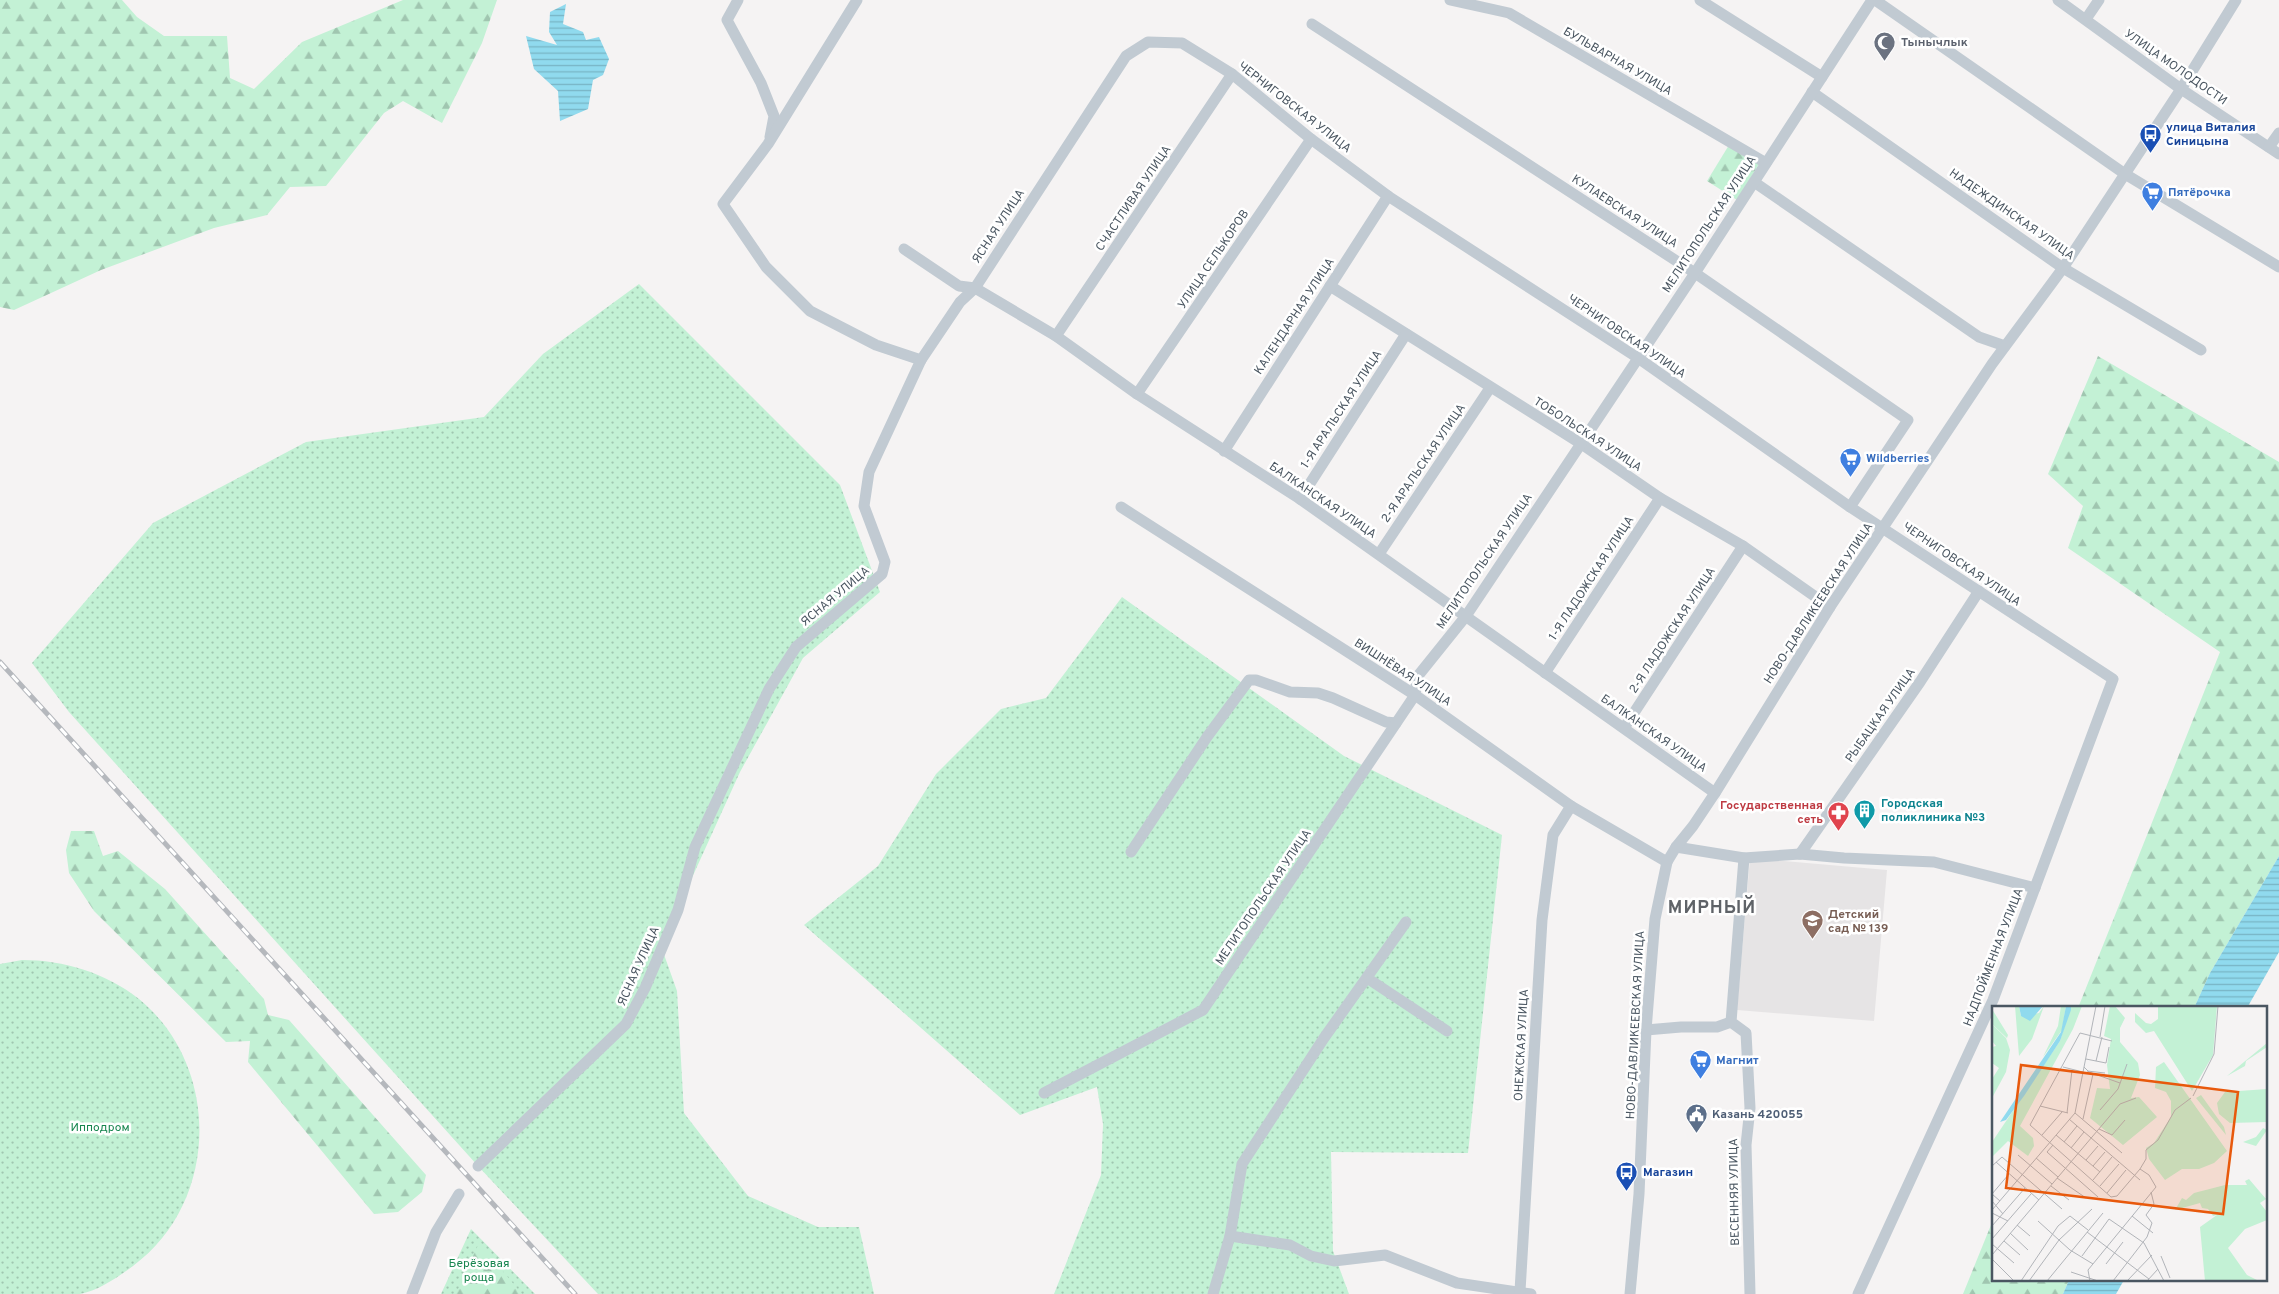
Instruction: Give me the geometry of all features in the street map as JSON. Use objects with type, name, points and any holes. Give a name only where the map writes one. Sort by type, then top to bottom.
[{"type":"street","points":[[738,0],[727,20],[761,83],[774,116],[768,144]]},
{"type":"street","points":[[857,0],[768,144],[723,204],[766,267],[810,311],[876,345],[921,360]]},
{"type":"street","name":"БУЛЬВАРНАЯ УЛИЦА","points":[[1450,0],[1509,13],[1766,162]]},
{"type":"street","points":[[1700,0],[1822,77]]},
{"type":"street","points":[[1874,0],[2125,174],[2279,267]]},
{"type":"street","name":"МЕЛИТОПОЛЬСКАЯ УЛИЦА","points":[[1044,1094],[1203,1010],[1415,695],[1417,677],[1466,616],[1695,273],[1874,0]]},
{"type":"street","name":"УЛИЦА МОЛОДОСТИ","points":[[2058,0],[2180,89],[2274,151]]},
{"type":"street","points":[[2086,19],[2099,0]]},
{"type":"street","name":"НОВО-ДАВЛИКЕЕВСКАЯ УЛИЦА","points":[[1630,1294],[1639,1194],[1646,1030],[1656,919],[1667,862],[1715,793],[1830,607],[2005,346],[2064,268],[2236,0]]},
{"type":"street","name":"КУЛАЕВСКАЯ УЛИЦА","points":[[1312,24],[1695,273],[1908,420],[1850,507]]},
{"type":"street","name":"ЧЕРНИГОВСКАЯ УЛИЦА","points":[[1126,56],[1148,42],[1182,43],[1232,74],[1311,139],[1388,196],[1638,358],[1850,507],[2112,679]]},
{"type":"street","name":"ЯСНАЯ УЛИЦА","points":[[478,1166],[613,1039],[626,1024],[645,988],[678,910],[695,847],[769,689],[796,647],[882,574],[885,562],[864,506],[869,472],[921,360],[960,302],[975,288],[1126,56]]},
{"type":"street","name":"СЧАСТЛИВАЯ УЛИЦА","points":[[1056,336],[1232,74]]},
{"type":"street","name":"НАДЕЖДИНСКАЯ УЛИЦА","points":[[1812,92],[2064,268],[2201,350]]},
{"type":"street","points":[[2274,151],[2279,133]]},
{"type":"street","name":"УЛИЦА СЕЛЬКОРОВ","points":[[1137,394],[1311,139]]},
{"type":"street","points":[[1754,182],[1979,337],[2005,346]]},
{"type":"street","name":"КАЛЕНДАРНАЯ УЛИЦА","points":[[1224,451],[1388,196]]},
{"type":"street","name":"БАЛКАНСКАЯ УЛИЦА","points":[[904,249],[959,286],[975,288],[1056,336],[1137,394],[1300,498],[1715,793]]},
{"type":"street","name":"ТОБОЛЬСКАЯ УЛИЦА","points":[[1330,286],[1580,443],[1660,498],[1743,546],[1830,607]]},
{"type":"street","name":"1-Я АРАЛЬСКАЯ УЛИЦА","points":[[1300,498],[1406,334]]},
{"type":"street","name":"2-Я АРАЛЬСКАЯ УЛИЦА","points":[[1379,554],[1490,388]]},
{"type":"street","name":"1-Я ЛАДОЖСКАЯ УЛИЦА","points":[[1546,673],[1660,498]]},
{"type":"street","name":"ВИШНЁВАЯ УЛИЦА","points":[[1121,507],[1415,695],[1571,806],[1667,862]]},
{"type":"street","name":"2-Я ЛАДОЖСКАЯ УЛИЦА","points":[[1624,728],[1743,546]]},
{"type":"street","name":"РЫБАЦКАЯ УЛИЦА","points":[[1800,854],[1920,682],[1979,591]]},
{"type":"street","name":"НАДПОЙМЕННАЯ УЛИЦА","points":[[1858,1294],[1993,1000],[2112,679]]},
{"type":"street","points":[[1131,852],[1207,737],[1250,680],[1256,680],[1290,692],[1326,695],[1386,722],[1396,723]]},
{"type":"street","name":"ОНЕЖСКАЯ УЛИЦА","points":[[1526,1292],[1542,920],[1553,835],[1571,806]]},
{"type":"street","points":[[1676,847],[1744,858],[1800,854],[1934,862],[2034,888]]},
{"type":"street","points":[[1646,1030],[1681,1027],[1717,1027],[1731,1022],[1744,858]]},
{"type":"street","points":[[1213,1294],[1230,1236],[1242,1164],[1324,1038],[1406,922]]},
{"type":"street","points":[[1367,978],[1447,1031]]},
{"type":"street","name":"ВЕСЕННЯЯ УЛИЦА","points":[[1731,1022],[1746,1033],[1750,1108],[1746,1145],[1750,1294]]},
{"type":"street","points":[[412,1294],[436,1232],[459,1194]]},
{"type":"street","points":[[1230,1236],[1290,1246],[1311,1256],[1334,1260],[1385,1255],[1457,1282],[1526,1292]]},
{"type":"shaded area","name":"Детский сад № 139","points":[[1750,858],[1887,870],[1874,1021],[1737,1010]]},
{"type":"green space","points":[[0,0],[122,0],[137,17],[164,36],[227,36],[230,78],[254,89],[302,42],[403,0],[497,0],[482,43],[442,123],[403,101],[384,113],[326,186],[290,187],[267,215],[214,228],[101,270],[14,310],[0,307]]},
{"type":"green space","points":[[1729,145],[1759,164],[1737,200],[1707,181]]},
{"type":"green space","points":[[639,284],[840,485],[880,592],[803,658],[740,772],[661,946],[677,991],[684,1113],[748,1196],[818,1227],[859,1227],[874,1294],[598,1294],[478,1166],[69,712],[32,663],[153,523],[306,442],[484,417],[543,354]]},
{"type":"green space","points":[[2098,356],[2279,462],[2279,856],[2210,973],[2195,1006],[2079,1006],[2220,652],[2068,548],[2083,506],[2048,474]]},
{"type":"green space","points":[[1122,597],[1344,756],[1502,835],[1468,1153],[1331,1152],[1333,1251],[1349,1294],[1054,1294],[1101,1175],[1103,1124],[1097,1087],[1020,1115],[804,925],[878,866],[936,774],[1001,709],[1046,698]]},
{"type":"green space","points":[[71,831],[94,831],[103,856],[118,851],[165,889],[264,999],[268,1015],[289,1020],[426,1175],[422,1192],[398,1212],[374,1214],[248,1062],[250,1041],[226,1042],[94,911],[69,873],[66,850]]},
{"type":"green space","name":"Ипподром","points":[[22,960],[69,965],[99,975],[139,999],[166,1027],[185,1061],[196,1097],[199,1134],[195,1172],[182,1207],[161,1239],[133,1266],[101,1287],[80,1294],[0,1294],[0,964]]},
{"type":"green space","points":[[1992,1222],[1992,1282],[2068,1282],[2063,1294],[1963,1294]]},
{"type":"green space","name":"Берёзовая роща","points":[[471,1229],[535,1294],[441,1294]]},
{"type":"green space","points":[[479,1243],[522,1294],[456,1294]]},
{"type":"water","points":[[566,4],[563,24],[583,32],[586,40],[599,37],[609,59],[603,75],[593,80],[588,109],[560,121],[558,91],[534,69],[526,36],[557,45],[549,32],[550,12]]},
{"type":"water","points":[[2279,856],[2279,952],[2248,1006],[2195,1006],[2210,973]]},
{"type":"water","points":[[2068,1282],[2123,1282],[2116,1294],[2063,1294]]},
{"type":"railway","points":[[0,662],[575,1294]]},
{"type":"place","name":"Тынычлык","points":[[1885,61]]},
{"type":"place","name":"улица Виталия Синицына","points":[[2150,153]]},
{"type":"place","name":"Пятёрочка","points":[[2152,211]]},
{"type":"place","name":"Wildberries","points":[[1850,477]]},
{"type":"place","name":"Городская поликлиника №3","points":[[1865,829]]},
{"type":"place","name":"Государственная сеть","points":[[1839,831]]},
{"type":"place","name":"Детский сад № 139","points":[[1812,940]]},
{"type":"place","name":"Магнит","points":[[1700,1079]]},
{"type":"place","name":"Казань 420055","points":[[1696,1133]]},
{"type":"place","name":"Магазин","points":[[1627,1191]]},
{"type":"district","name":"МИРНЫЙ","points":[[1712,907]]}]
